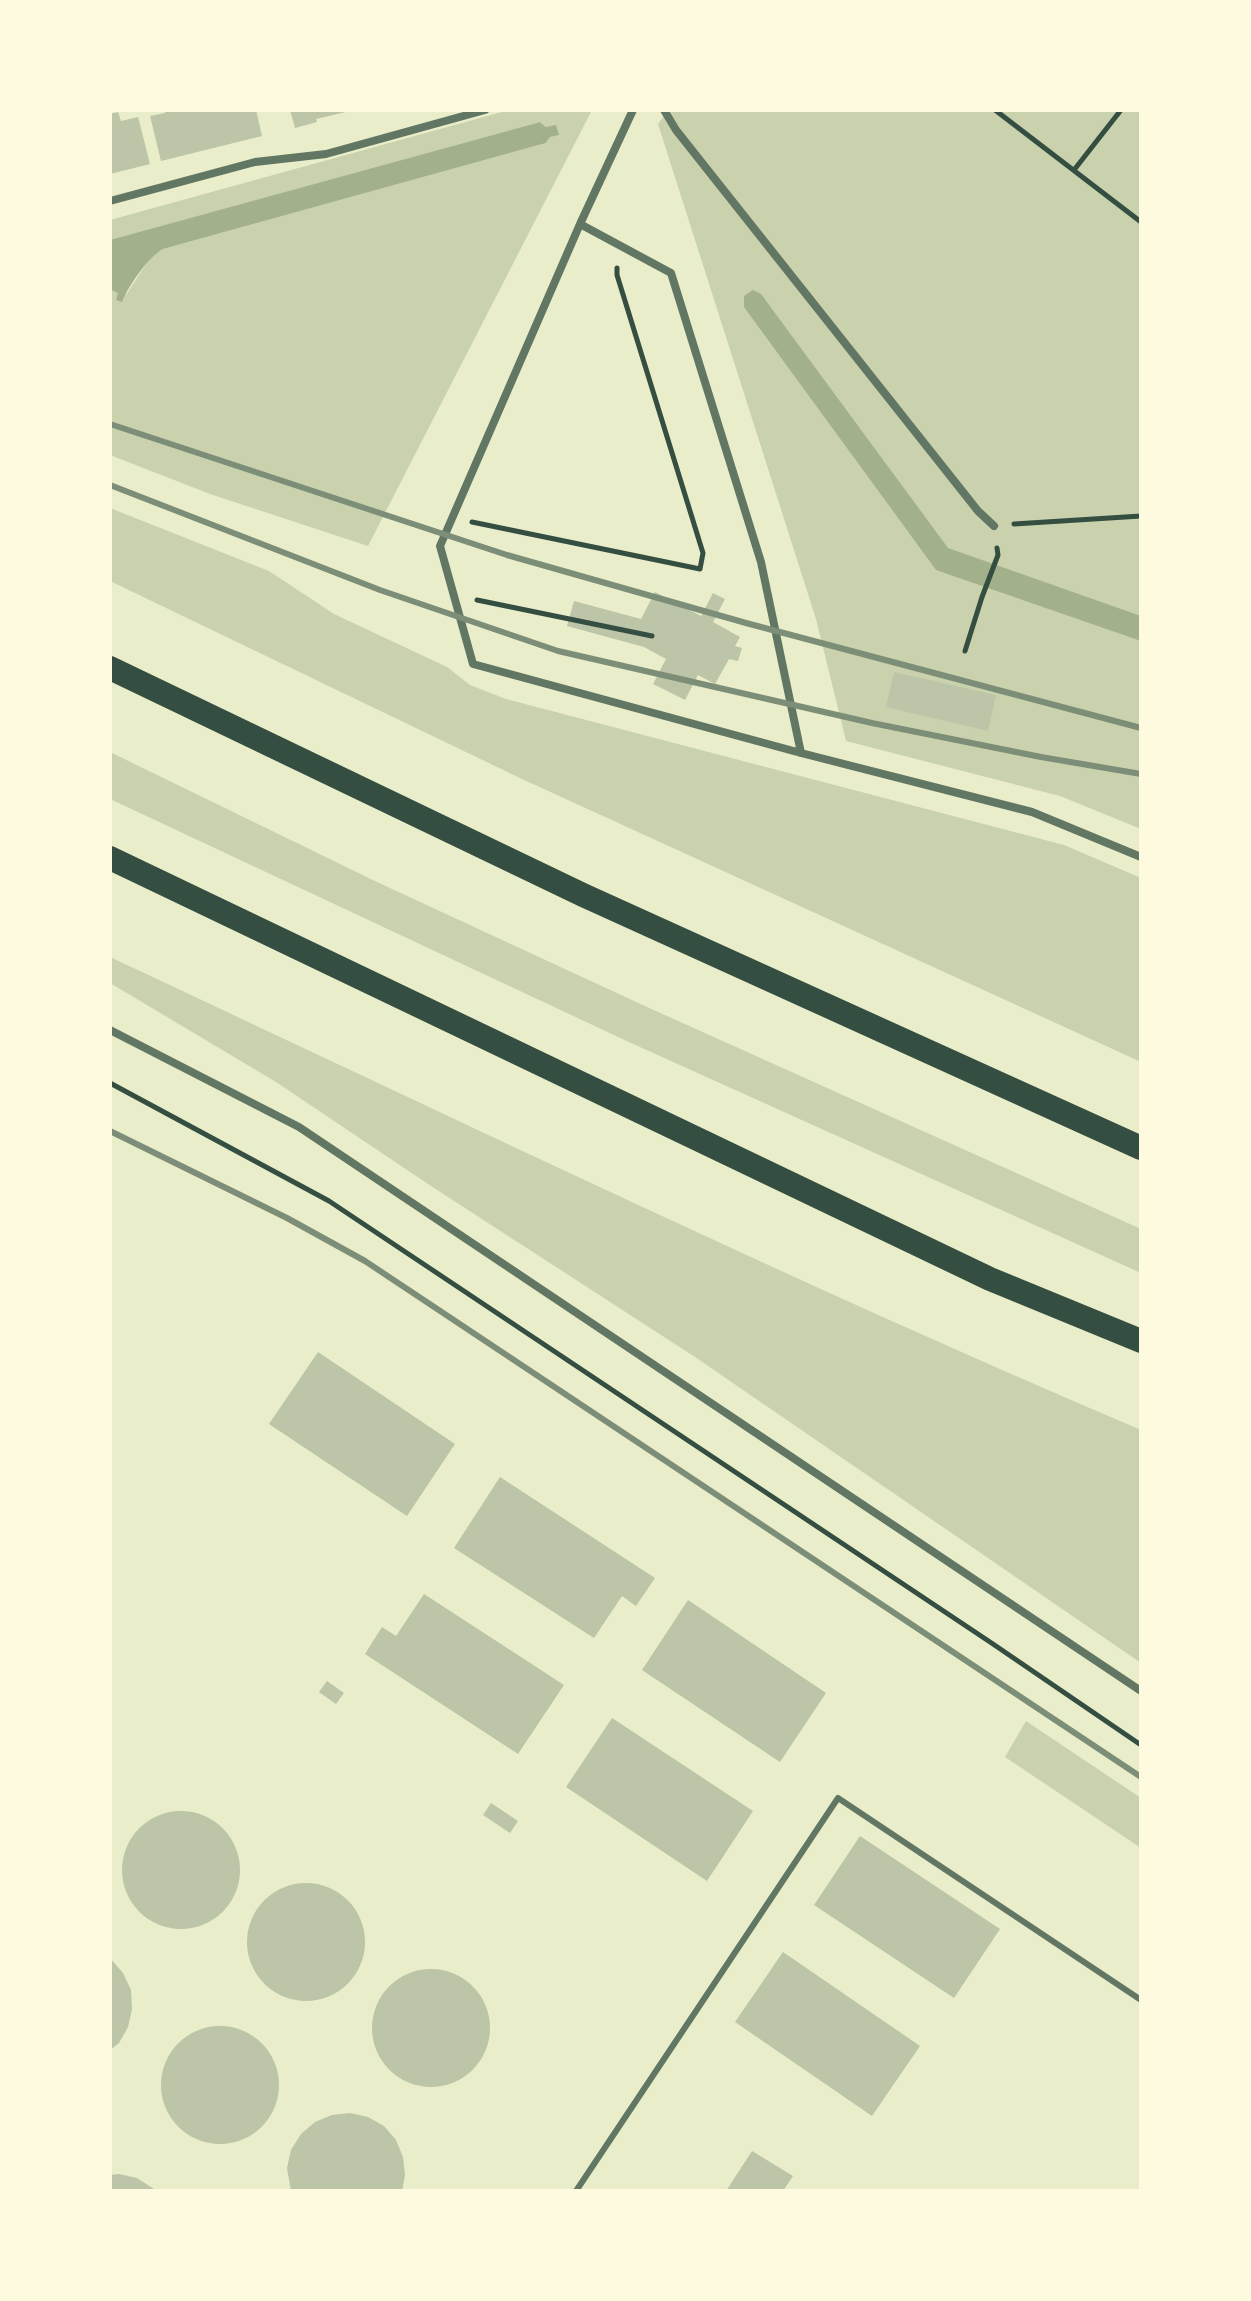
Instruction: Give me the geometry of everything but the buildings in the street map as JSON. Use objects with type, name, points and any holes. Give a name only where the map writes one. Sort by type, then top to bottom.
[{"type":"highway","points":[[110,668],[583,895],[1141,1148]]},
{"type":"highway","points":[[110,858],[990,1279],[1141,1341]]},
{"type":"street","points":[[110,201],[255,162],[326,154],[485,110]]},
{"type":"street","points":[[633,110],[440,546],[473,664],[1032,812],[1141,857]]},
{"type":"street","points":[[664,110],[676,130],[978,511],[994,526]]},
{"type":"street","points":[[580,224],[671,273],[761,562],[801,753]]},
{"type":"street","points":[[110,1030],[299,1127],[1141,1691]]},
{"type":"lane","points":[[576,2191],[838,1798],[1141,2000]]},
{"type":"path","points":[[995,110],[1141,222]]},
{"type":"path","points":[[1074,170],[1121,110]]},
{"type":"path","points":[[452,518],[700,569],[703,553],[617,275],[618,244]]},
{"type":"path","points":[[994,526],[1141,516]]},
{"type":"path","points":[[965,651],[998,555]]},
{"type":"path","points":[[454,595],[652,636]]},
{"type":"path","points":[[110,1083],[329,1201],[1141,1745]]},
{"type":"shaded area","points":[[509,110],[592,110],[368,546],[210,494],[110,455],[110,289],[126,295],[154,254],[546,143],[548,137],[558,135],[540,122],[111,240],[110,220]]},
{"type":"shaded area","points":[[668,110],[1141,110],[1141,829],[1060,796],[846,741],[816,619],[658,124]]},
{"type":"shaded area","points":[[540,122],[546,127],[556,125],[559,135],[550,137],[546,143],[163,249],[139,273],[122,302],[116,300],[118,293],[110,289],[110,240]]},
{"type":"shaded area","points":[[753,290],[761,294],[948,548],[1141,616],[1141,641],[936,570],[744,307],[744,296]]},
{"type":"shaded area","points":[[110,508],[269,571],[334,614],[447,667],[470,685],[506,699],[1064,845],[1141,878],[1141,1062],[522,779],[110,581]]},
{"type":"shaded area","points":[[110,752],[377,882],[647,1007],[1141,1229],[1141,1273],[631,1043],[110,799]]},
{"type":"shaded area","points":[[110,957],[752,1257],[1141,1430],[1141,1663],[695,1357],[276,1082],[110,983]]},
{"type":"shaded area","points":[[1026,1721],[1141,1798],[1141,1848],[1005,1757]]},
{"type":"railway","points":[[110,424],[507,555],[746,623],[1141,728]]},
{"type":"railway","points":[[110,485],[380,590],[558,651],[872,723],[1141,774]]},
{"type":"railway","points":[[110,1131],[287,1218],[365,1261],[1141,1777]]}]
